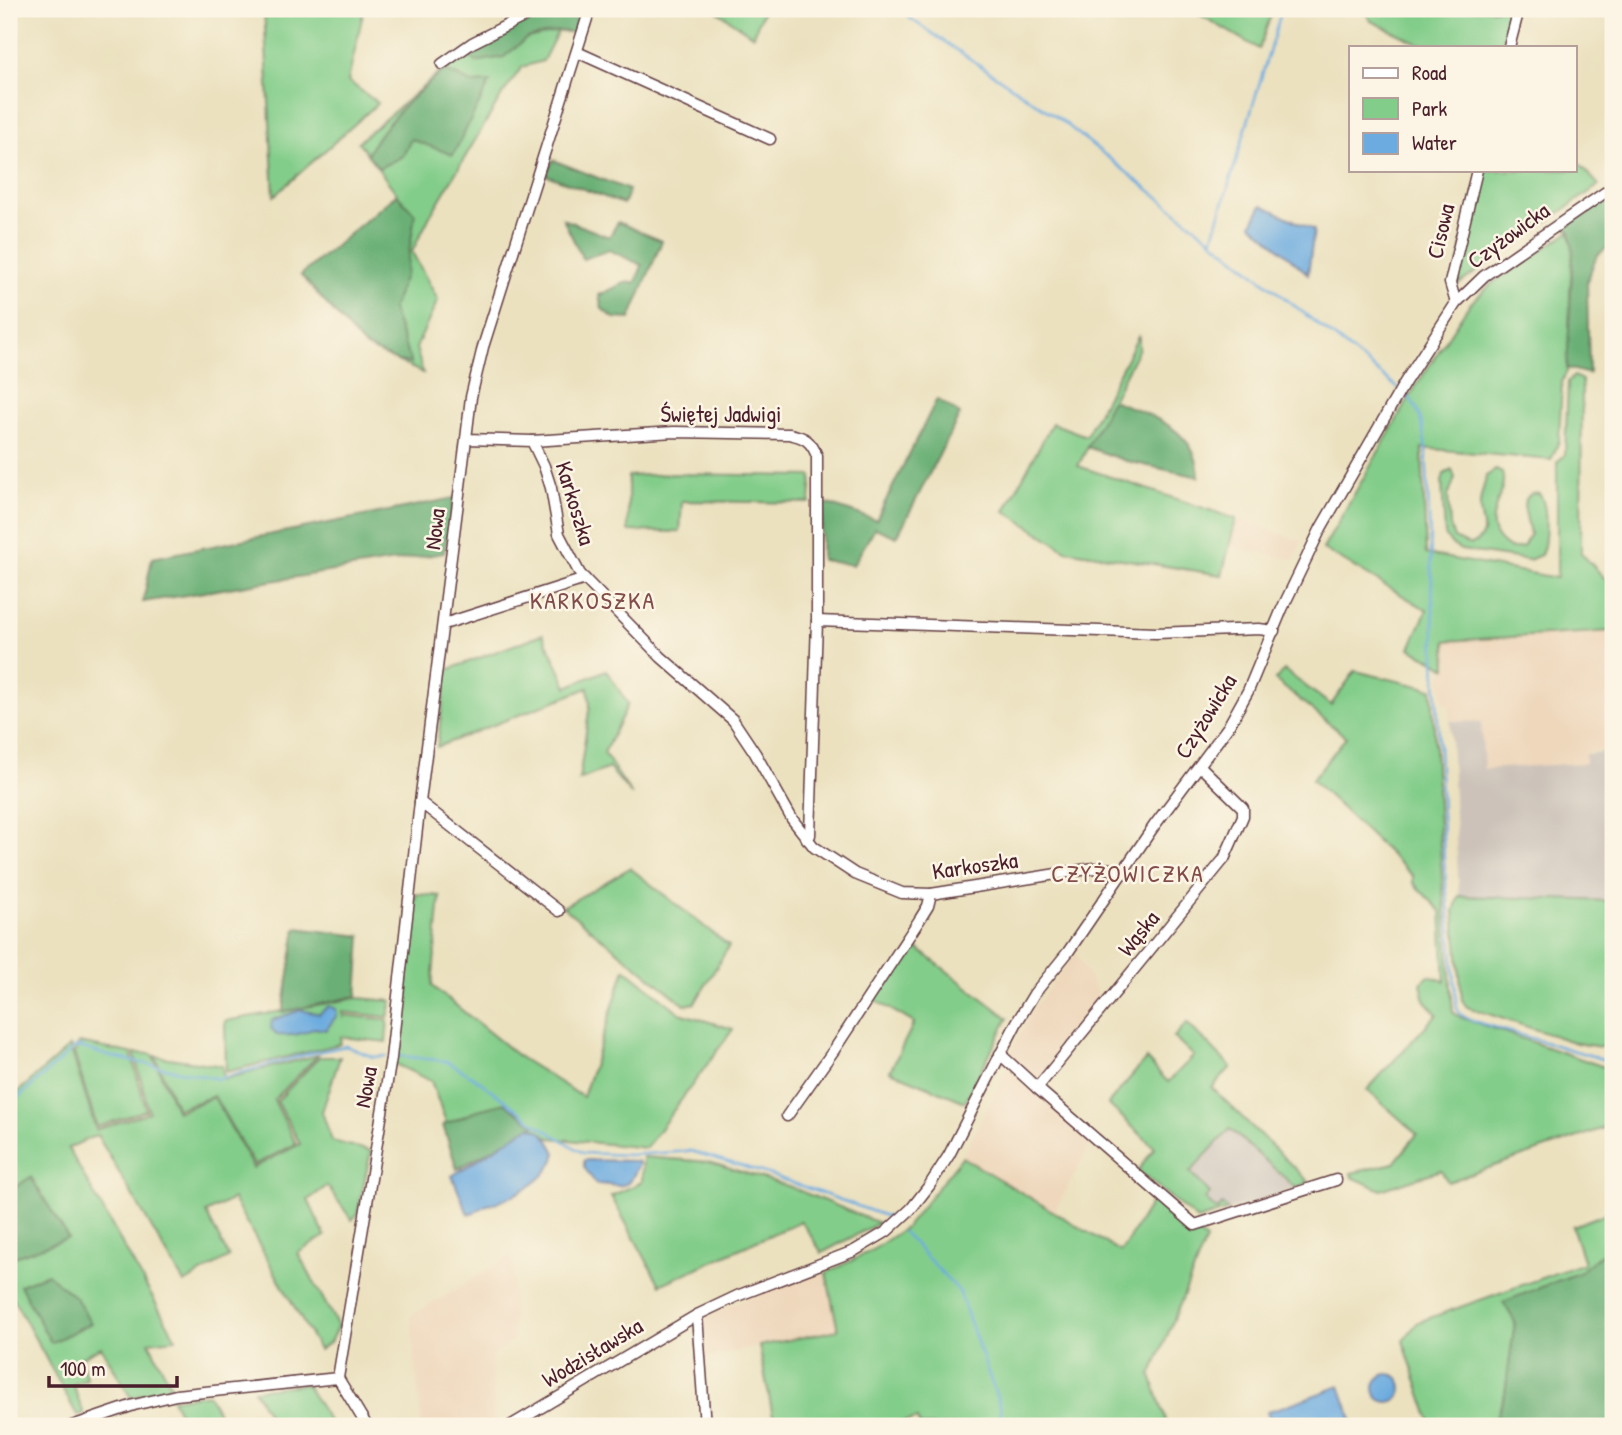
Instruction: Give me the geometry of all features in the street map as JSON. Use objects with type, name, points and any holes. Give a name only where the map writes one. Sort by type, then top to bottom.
[{"type":"street","points":[[442,64],[472,43],[539,9]]},
{"type":"street","points":[[466,439],[471,397],[483,347],[590,9]]},
{"type":"street","points":[[1510,46],[1519,9]]},
{"type":"street","points":[[577,52],[771,139]]},
{"type":"street","name":"Cisowa","points":[[1456,303],[1450,283],[1476,172]]},
{"type":"street","name":"Czyżowicka","points":[[823,1264],[854,1251],[886,1232],[911,1209],[929,1186],[949,1155],[1034,994],[1068,952],[1154,826],[1228,727],[1248,691],[1321,528],[1405,382],[1456,303],[1484,276],[1613,187]]},
{"type":"street","name":"Świętej Jadwigi","points":[[532,440],[674,432],[789,434],[803,437],[813,444],[817,456],[817,621],[810,835],[807,839]]},
{"type":"street","name":"Karkoszka","points":[[466,439],[532,440],[551,488],[559,534],[585,579],[661,657],[733,720],[792,819],[807,839],[835,861],[877,884],[902,893],[931,894],[1094,868],[1111,869],[1122,874]]},
{"type":"street","name":"Nowa","points":[[338,1378],[391,1058],[466,439]]},
{"type":"street","points":[[444,624],[585,579]]},
{"type":"street","points":[[817,621],[1156,633],[1259,629],[1274,631]]},
{"type":"street","name":"Wąska","points":[[1037,1088],[1224,859],[1243,816],[1243,808],[1200,766]]},
{"type":"street","points":[[420,802],[559,911]]},
{"type":"street","points":[[787,1116],[920,919],[931,894]]},
{"type":"street","points":[[1000,1054],[1195,1225],[1336,1180]]},
{"type":"street","name":"Wodzisławska","points":[[510,1426],[696,1315],[737,1296],[823,1264]]},
{"type":"street","points":[[696,1315],[705,1426]]},
{"type":"street","points":[[72,1426],[134,1405],[176,1395],[338,1378],[367,1426]]},
{"type":"shaded area","points":[[1236,519],[1302,541],[1293,560],[1229,546]]},
{"type":"shaded area","points":[[1613,633],[1613,749],[1585,752],[1586,765],[1484,771],[1479,725],[1449,720],[1449,704],[1443,703],[1440,675],[1447,669],[1446,642]]},
{"type":"shaded area","points":[[1450,721],[1481,722],[1484,769],[1585,763],[1585,754],[1613,751],[1613,901],[1459,896]]},
{"type":"shaded area","points":[[1076,953],[1104,1005],[1039,1083],[1013,1063],[1009,1055],[1033,1009]]},
{"type":"shaded area","points":[[1008,1067],[1092,1141],[1054,1213],[962,1157]]},
{"type":"shaded area","points":[[1230,1130],[1295,1189],[1229,1210],[1222,1204],[1217,1210],[1206,1199],[1211,1193],[1191,1173]]},
{"type":"shaded area","points":[[513,1255],[513,1339],[491,1357],[494,1426],[421,1426],[411,1316]]},
{"type":"shaded area","points":[[826,1273],[838,1330],[703,1358],[703,1318],[754,1295],[814,1274]]},
{"type":"green space","points":[[264,9],[364,9],[348,81],[378,103],[274,196]]},
{"type":"green space","points":[[547,9],[586,9],[579,33],[558,31],[543,61],[522,67],[502,95],[430,216],[412,252],[438,300],[416,348],[423,373],[364,346],[301,275],[397,194],[358,142],[465,51]]},
{"type":"green space","points":[[547,9],[570,9],[579,33],[558,31],[527,38],[504,57],[475,62],[465,51]]},
{"type":"green space","points":[[714,9],[764,9],[753,36]]},
{"type":"green space","points":[[1190,9],[1273,9],[1259,49]]},
{"type":"green space","points":[[1363,9],[1511,9],[1501,46],[1424,46],[1371,21]]},
{"type":"green space","points":[[444,70],[472,83],[490,82],[453,155],[411,139],[403,156],[379,168],[367,154],[375,141],[402,109]]},
{"type":"green space","points":[[553,160],[629,190],[623,204],[546,175]]},
{"type":"green space","points":[[1576,160],[1599,185],[1456,286],[1463,236],[1480,172],[1576,172]]},
{"type":"green space","points":[[397,194],[415,214],[406,273],[392,309],[411,363],[397,361],[364,346],[301,275]]},
{"type":"green space","points":[[1613,195],[1613,244],[1597,255],[1587,281],[1589,374],[1567,368],[1573,250],[1570,231],[1565,227]]},
{"type":"green space","points":[[563,219],[609,237],[618,222],[662,241],[630,319],[614,318],[602,309],[599,295],[625,283],[636,282],[642,265],[609,250],[583,259]]},
{"type":"green space","points":[[1570,231],[1573,250],[1569,352],[1567,371],[1562,382],[1559,441],[1551,460],[1422,448],[1426,554],[1557,578],[1557,462],[1565,455],[1568,382],[1574,376],[1582,380],[1581,553],[1613,587],[1613,631],[1446,641],[1447,668],[1410,648],[1427,610],[1323,549],[1416,386],[1469,305],[1491,284]]},
{"type":"green space","points":[[1139,335],[1139,348],[1078,466],[1236,519],[1222,575],[1066,550],[1005,511],[1052,423],[1086,436]]},
{"type":"green space","points":[[937,399],[960,414],[897,537],[875,528],[853,565],[821,560],[822,502],[876,520]]},
{"type":"green space","points":[[1112,400],[1156,418],[1181,435],[1197,461],[1199,477],[1126,461],[1087,447]]},
{"type":"green space","points":[[1452,470],[1455,478],[1448,496],[1450,525],[1454,538],[1470,545],[1481,537],[1481,498],[1486,476],[1496,470],[1502,473],[1503,481],[1494,511],[1494,531],[1499,540],[1511,549],[1523,547],[1530,534],[1525,499],[1532,493],[1539,494],[1546,523],[1541,555],[1529,560],[1461,550],[1451,544],[1445,535],[1442,482],[1444,474]]},
{"type":"green space","points":[[628,476],[812,476],[810,503],[682,501],[680,532],[628,531]]},
{"type":"green space","points":[[454,498],[444,553],[143,602],[152,558]]},
{"type":"green space","points":[[543,634],[567,687],[606,670],[628,704],[604,753],[632,795],[609,768],[579,780],[590,704],[588,688],[437,747],[447,670]]},
{"type":"green space","points":[[1284,670],[1331,705],[1355,671],[1432,689],[1441,862],[1453,1012],[1460,1017],[1613,1070],[1613,1125],[1448,1182],[1441,1170],[1381,1190],[1352,1177],[1351,1173],[1394,1163],[1417,1134],[1367,1090],[1437,1014],[1425,1001],[1421,983],[1429,976],[1445,981],[1441,911],[1413,883],[1413,876],[1312,780],[1346,737],[1275,680]]},
{"type":"green space","points":[[630,868],[729,946],[695,1003],[685,1005],[563,907]]},
{"type":"green space","points":[[416,894],[440,896],[432,986],[521,1058],[583,1097],[625,969],[680,1013],[733,1029],[646,1148],[549,1138],[504,1105],[448,1128],[431,1081],[395,1064]]},
{"type":"green space","points":[[1459,896],[1613,901],[1613,1049],[1576,1043],[1467,1007],[1462,1000],[1454,911]]},
{"type":"green space","points":[[296,928],[361,936],[357,996],[283,1012]]},
{"type":"green space","points":[[913,945],[1008,1018],[965,1102],[890,1071],[914,1023],[873,999]]},
{"type":"green space","points":[[357,998],[392,1001],[388,1017],[343,1012],[343,1019],[344,1015],[388,1020],[386,1042],[341,1037],[340,1044],[226,1072],[225,1021]]},
{"type":"green space","points":[[1187,1023],[1231,1067],[1212,1088],[1309,1182],[1296,1188],[1230,1129],[1190,1172],[1210,1193],[1205,1199],[1217,1210],[1222,1205],[1228,1210],[1197,1220],[1138,1170],[1155,1148],[1108,1104],[1146,1059],[1168,1082],[1194,1056],[1174,1037]]},
{"type":"green space","points":[[79,1043],[131,1053],[146,1110],[97,1127],[74,1053]]},
{"type":"green space","points":[[70,1046],[96,1130],[149,1112],[134,1053],[152,1054],[177,1112],[214,1097],[253,1168],[300,1144],[277,1101],[319,1057],[340,1057],[322,1112],[332,1141],[371,1151],[357,1215],[352,1220],[327,1186],[308,1200],[325,1236],[298,1253],[338,1326],[330,1342],[319,1350],[233,1199],[206,1213],[229,1257],[184,1283],[97,1135],[68,1148],[176,1339],[149,1342],[171,1386],[131,1398],[101,1347],[80,1358],[87,1379],[73,1385],[84,1414],[77,1415],[9,1291],[9,1100]]},
{"type":"green space","points":[[318,1055],[274,1100],[296,1144],[254,1165],[214,1096],[177,1109],[155,1056],[222,1066],[224,1079]]},
{"type":"green space","points":[[505,1103],[535,1125],[457,1169],[443,1125],[481,1109]]},
{"type":"green space","points":[[643,1157],[710,1162],[788,1186],[879,1223],[822,1253],[801,1221],[660,1285],[611,1196],[642,1182]]},
{"type":"green space","points":[[962,1157],[1121,1252],[1154,1198],[1206,1240],[1151,1376],[1168,1426],[920,1426],[917,1419],[885,1426],[775,1426],[759,1346],[838,1330],[826,1273],[871,1251],[906,1227]]},
{"type":"green space","points":[[31,1177],[68,1238],[9,1259],[9,1191]]},
{"type":"green space","points":[[1613,1211],[1613,1248],[1578,1273],[1504,1302],[1515,1322],[1505,1394],[1493,1426],[1432,1426],[1403,1341],[1418,1322],[1584,1263],[1572,1226]]},
{"type":"green space","points":[[1613,1248],[1613,1426],[1493,1426],[1505,1394],[1515,1322],[1503,1302],[1578,1273]]},
{"type":"green space","points":[[47,1274],[76,1298],[91,1323],[51,1343],[20,1285]]},
{"type":"green space","points":[[306,1384],[332,1426],[275,1426],[254,1390]]},
{"type":"green space","points":[[208,1394],[226,1426],[186,1426],[172,1399]]},
{"type":"water","points":[[1262,205],[1314,230],[1308,274],[1252,224]]},
{"type":"water","points":[[329,1006],[336,1009],[337,1015],[326,1030],[314,1028],[301,1034],[277,1035],[271,1029],[272,1020],[301,1010],[319,1014]]},
{"type":"water","points":[[529,1127],[543,1133],[556,1153],[549,1169],[536,1182],[519,1192],[468,1214],[452,1176]]},
{"type":"water","points":[[584,1160],[639,1163],[631,1179],[618,1186],[596,1184],[584,1167]]},
{"type":"water","points":[[1388,1374],[1398,1378],[1402,1388],[1398,1398],[1388,1402],[1378,1398],[1374,1388],[1378,1378]]},
{"type":"water","points":[[1340,1386],[1352,1420],[1334,1426],[1272,1426],[1267,1412]]},
{"type":"waterway","points":[[900,9],[1061,120],[1398,388]]},
{"type":"waterway","points":[[1212,240],[1282,9]]},
{"type":"waterway","points":[[1403,392],[1418,411],[1426,451],[1444,862],[1457,1008],[1460,1014],[1470,1020],[1613,1064]]},
{"type":"waterway","points":[[9,1106],[74,1048],[80,1047],[108,1056],[218,1079],[346,1046],[373,1057],[386,1056]]},
{"type":"waterway","points":[[400,1056],[446,1061],[583,1153],[629,1155],[691,1151],[765,1173],[888,1217]]},
{"type":"waterway","points":[[903,1232],[959,1291],[1001,1409],[1000,1426]]},
{"type":"district","name":"KARKOSZKA","points":[[593,600]]},
{"type":"district","name":"CZYŻOWICZKA","points":[[1128,873]]}]
